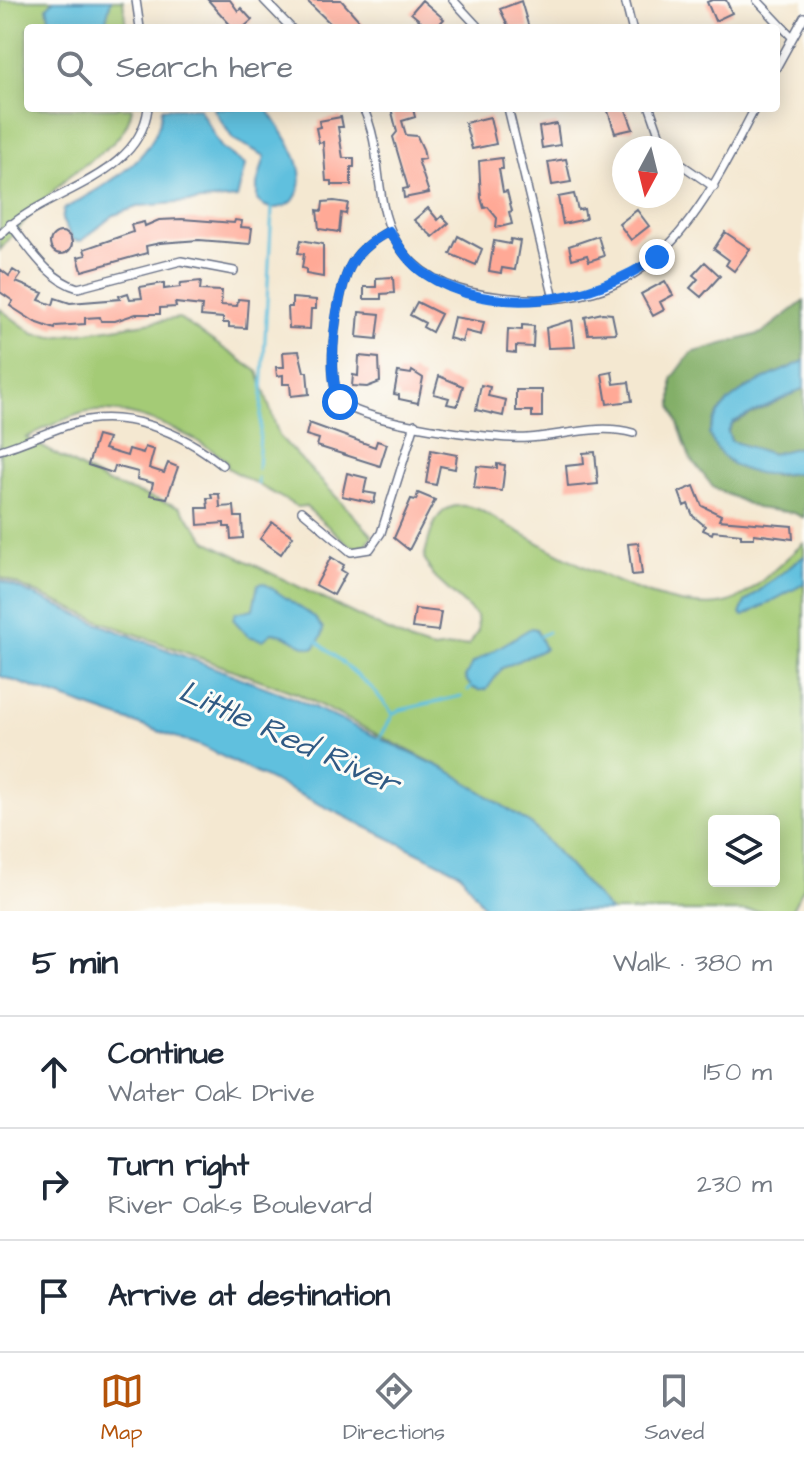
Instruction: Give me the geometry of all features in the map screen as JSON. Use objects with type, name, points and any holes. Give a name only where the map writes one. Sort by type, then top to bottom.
[{"type":"street","points":[[136,0],[139,24]]},
{"type":"street","points":[[264,0],[287,24]]},
{"type":"street","points":[[453,0],[475,24]]},
{"type":"street","points":[[625,0],[631,24]]},
{"type":"street","points":[[757,0],[780,24]]},
{"type":"street","points":[[780,60],[804,17]]},
{"type":"street","points":[[780,24],[792,37]]},
{"type":"street","points":[[0,235],[10,224],[82,184],[134,146],[146,124],[148,112]]},
{"type":"street","points":[[365,112],[372,131],[379,194],[389,231],[422,272],[448,286],[516,299],[580,295],[635,272],[674,243],[714,187],[753,112]]},
{"type":"street","points":[[509,112],[554,299]]},
{"type":"street","points":[[651,112],[660,136]]},
{"type":"street","points":[[684,166],[714,187]]},
{"type":"street","points":[[10,224],[48,271],[62,284],[78,288],[181,261],[234,271]]},
{"type":"street","points":[[389,231],[361,251],[345,277],[339,298],[333,382],[340,402],[348,409],[506,439],[614,428],[633,433]]},
{"type":"street","points":[[0,450],[71,424],[112,418],[153,427],[188,441],[222,465]]},
{"type":"street","points":[[302,511],[351,552],[370,549],[381,533],[415,424]]},
{"type":"green space","points":[[0,0],[123,0],[126,24],[24,24],[24,112],[131,112],[123,132],[115,141],[56,188],[0,250]]},
{"type":"green space","points":[[804,301],[804,361],[734,397],[723,407],[709,434],[774,476],[804,472],[804,518],[794,513],[756,508],[714,488],[690,458],[672,406],[672,379],[691,353],[762,333]]},
{"type":"green space","points":[[0,309],[34,334],[55,337],[179,318],[258,372],[279,436],[372,535],[367,544],[358,548],[348,544],[305,506],[298,507],[228,468],[226,460],[196,440],[139,416],[119,412],[83,413],[26,438],[108,483],[180,507],[208,542],[411,642],[432,649],[469,645],[478,631],[477,616],[433,576],[424,558],[434,525],[445,510],[453,506],[478,509],[567,558],[638,590],[705,605],[740,597],[804,543],[804,887],[791,911],[610,911],[532,825],[451,772],[298,694],[100,621],[0,577]]},
{"type":"green space","points":[[804,388],[804,446],[772,454],[731,441],[728,432],[733,423]]},
{"type":"water","points":[[54,0],[111,0],[105,24],[50,24],[47,7]]},
{"type":"water","points":[[161,112],[201,112],[221,147],[245,165],[237,198],[140,206],[114,215],[81,241],[73,240],[62,220],[64,209],[127,169],[151,142]]},
{"type":"water","points":[[216,112],[270,112],[299,165],[299,189],[293,201],[275,208],[257,200],[257,185],[265,156],[233,139]]},
{"type":"water","points":[[804,361],[804,388],[733,422],[728,432],[731,441],[772,454],[804,446],[804,472],[761,474],[736,466],[725,458],[709,434],[723,407],[747,388]]},
{"type":"water","points":[[804,556],[804,584],[744,616],[740,614],[745,602]]},
{"type":"water","name":"Little Red River","points":[[0,580],[99,624],[294,698],[451,772],[532,825],[610,911],[487,911],[460,873],[201,746],[0,676]]},
{"type":"water","points":[[264,583],[314,617],[323,628],[314,648],[278,634],[272,633],[263,640],[248,636],[233,619],[235,613],[253,609],[258,584]]},
{"type":"water","points":[[531,628],[536,629],[545,649],[502,668],[487,689],[479,690],[471,686],[465,677],[473,663]]},
{"type":"building","points":[[208,0],[230,0],[238,11],[241,8],[252,20],[248,24],[229,24]]},
{"type":"building","points":[[306,0],[341,0],[362,24],[331,24]]},
{"type":"building","points":[[422,0],[444,19],[440,24],[424,24],[411,13]]},
{"type":"building","points":[[726,0],[732,13],[715,21],[707,2]]},
{"type":"building","points":[[521,1],[528,24],[507,24],[500,9]]},
{"type":"building","points":[[392,112],[414,112],[415,117],[402,121],[406,135],[417,136],[423,149],[425,159],[418,160],[429,193],[404,198],[403,189],[408,188],[393,137],[397,132]]},
{"type":"building","points":[[608,112],[627,112],[633,129],[615,133]]},
{"type":"building","points":[[341,117],[343,127],[338,127],[343,158],[354,158],[351,185],[332,185],[332,181],[326,181],[323,142],[319,143],[316,128],[320,127],[319,121]]},
{"type":"building","points":[[490,117],[496,144],[472,149],[465,123]]},
{"type":"building","points":[[557,124],[560,145],[542,148],[539,127]]},
{"type":"building","points":[[502,158],[503,169],[499,169],[503,192],[507,191],[512,211],[509,212],[512,224],[496,228],[497,218],[488,207],[484,208],[481,198],[479,161]]},
{"type":"building","points":[[566,159],[571,182],[552,185],[548,162]]},
{"type":"building","points":[[574,194],[578,210],[584,209],[586,219],[563,224],[558,197]]},
{"type":"building","points":[[323,202],[348,203],[346,214],[341,213],[339,232],[319,229],[317,210],[322,211]]},
{"type":"building","points":[[428,208],[438,220],[442,216],[449,223],[433,237],[414,220]]},
{"type":"building","points":[[637,210],[649,226],[631,240],[619,224]]},
{"type":"building","points":[[159,220],[242,221],[241,227],[252,228],[250,244],[199,240],[160,243],[146,246],[147,253],[82,271],[78,257],[86,255],[84,249],[133,232],[131,225],[144,222],[145,226]]},
{"type":"building","points":[[61,232],[69,235],[72,243],[69,251],[61,254],[53,251],[50,243],[53,235]]},
{"type":"building","points":[[725,232],[750,249],[734,271],[726,265],[729,260],[714,249]]},
{"type":"building","points":[[458,236],[482,249],[476,265],[450,254]]},
{"type":"building","points":[[598,236],[604,256],[589,261],[587,255],[572,259],[569,246]]},
{"type":"building","points":[[511,239],[520,241],[515,270],[502,268],[501,273],[489,271],[494,241],[510,244]]},
{"type":"building","points":[[301,240],[323,244],[323,277],[306,274],[306,269],[302,268],[304,254],[298,253]]},
{"type":"building","points":[[705,262],[720,276],[701,297],[690,288],[698,279],[693,275]]},
{"type":"building","points":[[0,269],[9,276],[13,270],[21,275],[16,282],[43,293],[39,300],[53,305],[55,298],[70,303],[120,299],[119,296],[128,293],[130,299],[142,298],[140,287],[164,283],[164,289],[201,281],[200,290],[222,291],[221,305],[237,306],[238,299],[248,300],[246,328],[229,327],[229,323],[223,323],[223,318],[201,316],[202,306],[175,303],[176,307],[160,308],[160,314],[136,314],[115,321],[101,321],[100,317],[85,318],[85,324],[56,326],[55,329],[35,322],[10,306],[13,301],[0,292]]},
{"type":"building","points":[[393,277],[394,293],[381,294],[381,299],[364,299],[364,287],[376,287],[376,278]]},
{"type":"building","points":[[665,281],[673,295],[660,302],[664,310],[653,316],[641,294]]},
{"type":"building","points":[[292,298],[316,300],[316,309],[311,309],[310,329],[289,328],[288,307],[292,307]]},
{"type":"building","points":[[417,302],[441,314],[432,332],[423,327],[425,323],[410,315]]},
{"type":"building","points":[[359,312],[380,314],[377,339],[357,337]]},
{"type":"building","points":[[612,314],[616,333],[588,334],[585,317]]},
{"type":"building","points":[[454,317],[484,322],[481,335],[465,331],[462,342],[449,338]]},
{"type":"building","points":[[572,320],[575,347],[548,348],[546,328]]},
{"type":"building","points":[[522,325],[534,326],[533,347],[516,346],[516,353],[507,352],[508,329],[522,330]]},
{"type":"building","points":[[299,351],[304,372],[307,372],[309,394],[291,396],[290,384],[283,384],[283,375],[277,376],[276,367],[284,367],[283,352]]},
{"type":"building","points":[[359,356],[379,358],[380,382],[367,387],[352,386],[353,375],[358,376]]},
{"type":"building","points":[[412,371],[423,378],[418,403],[399,399],[399,395],[394,394],[398,372],[411,374]]},
{"type":"building","points":[[612,372],[614,384],[629,382],[632,401],[607,404],[602,374]]},
{"type":"building","points":[[439,376],[463,386],[457,406],[447,404],[449,398],[434,394]]},
{"type":"building","points":[[481,385],[490,387],[488,396],[506,400],[503,416],[476,410]]},
{"type":"building","points":[[516,390],[542,390],[542,417],[532,417],[532,411],[516,411]]},
{"type":"building","points":[[309,423],[375,447],[377,441],[387,444],[380,466],[317,446],[319,439],[306,435]]},
{"type":"building","points":[[97,436],[108,439],[104,449],[127,456],[129,449],[143,453],[145,447],[154,450],[149,468],[164,473],[168,463],[178,467],[167,498],[150,495],[153,483],[137,479],[138,472],[115,466],[113,473],[88,465]]},
{"type":"building","points":[[431,450],[457,455],[455,469],[440,466],[436,485],[426,483]]},
{"type":"building","points":[[595,452],[598,484],[568,487],[566,466],[584,464],[583,453]]},
{"type":"building","points":[[497,464],[505,465],[502,491],[474,488],[477,466],[497,468]]},
{"type":"building","points":[[347,473],[367,478],[364,492],[376,494],[374,503],[342,496]]},
{"type":"building","points":[[694,486],[702,506],[721,515],[719,520],[792,526],[793,539],[754,534],[754,538],[741,538],[741,534],[713,531],[712,534],[703,530],[705,526],[693,516],[688,504],[684,506],[679,492]]},
{"type":"building","points":[[418,493],[435,500],[409,550],[394,538],[411,499],[416,500]]},
{"type":"building","points":[[211,494],[219,494],[220,507],[234,506],[235,517],[242,517],[243,538],[231,539],[230,527],[224,527],[224,523],[198,525],[197,508],[208,508],[207,498],[212,498]]},
{"type":"building","points":[[272,522],[293,536],[281,554],[260,539]]},
{"type":"building","points":[[638,543],[642,574],[632,575],[628,544]]},
{"type":"building","points":[[331,557],[344,565],[341,570],[346,573],[334,595],[316,585]]},
{"type":"building","points":[[415,609],[441,612],[438,631],[412,628]]},
{"type":"waterway","points":[[258,469],[272,208]]},
{"type":"waterway","points":[[258,478],[258,484]]},
{"type":"waterway","points":[[540,636],[548,632]]},
{"type":"waterway","points":[[318,642],[372,688],[393,714]]},
{"type":"waterway","points":[[468,690],[471,687]]},
{"type":"waterway","name":"Little Red River","points":[[379,740],[393,714],[400,710],[461,696]]},
{"type":"route","points":[[340,402],[333,382],[341,287],[361,251],[389,231],[404,254],[422,272],[448,286],[476,294],[516,299],[580,295],[612,284],[657,257]]}]
